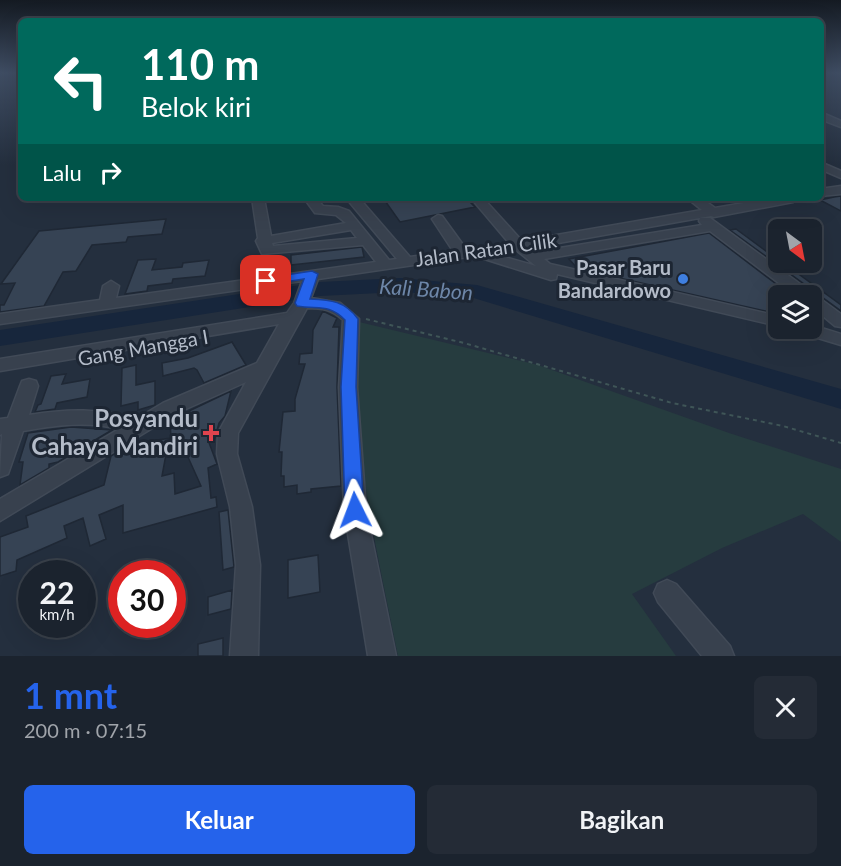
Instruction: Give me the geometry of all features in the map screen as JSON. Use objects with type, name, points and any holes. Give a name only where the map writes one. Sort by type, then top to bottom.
[{"type":"street","points":[[824,114],[841,112]]},
{"type":"street","points":[[824,117],[841,124]]},
{"type":"street","points":[[824,167],[841,175]]},
{"type":"street","points":[[258,201],[263,241],[267,252],[367,241]]},
{"type":"street","points":[[312,201],[318,210],[342,212],[385,264]]},
{"type":"street","points":[[355,201],[403,258]]},
{"type":"street","points":[[480,201],[517,242],[545,267],[768,319]]},
{"type":"street","points":[[696,201],[708,214],[793,285]]},
{"type":"street","name":"Jalan Ratan Cilik","points":[[0,320],[108,296],[301,300],[403,258],[614,230],[708,214],[755,201]]},
{"type":"street","points":[[532,257],[626,241],[708,214]]},
{"type":"street","points":[[438,219],[463,250],[546,274],[656,301],[662,293]]},
{"type":"street","points":[[263,241],[354,226]]},
{"type":"street","points":[[327,230],[335,245]]},
{"type":"street","points":[[614,230],[626,241]]},
{"type":"street","points":[[244,656],[248,565],[241,507],[227,454],[228,433],[301,300],[331,304],[340,308],[351,319],[348,387],[355,510],[382,656]]},
{"type":"street","name":"Gang Mangga I","points":[[0,367],[301,300]]},
{"type":"street","points":[[822,308],[841,322]]},
{"type":"street","points":[[822,334],[841,340]]},
{"type":"street","points":[[0,511],[196,395],[265,367]]},
{"type":"street","points":[[0,468],[7,426],[29,386]]},
{"type":"street","points":[[7,426],[79,416],[100,417],[141,426]]},
{"type":"street","points":[[667,593],[720,656]]},
{"type":"path","points":[[351,319],[366,319],[464,343],[672,403],[783,426],[841,443]]},
{"type":"green space","points":[[355,321],[538,365],[729,433],[841,469],[841,542],[803,514],[722,548],[632,594],[676,656],[398,656],[373,531],[360,448],[354,363]]},
{"type":"building","points":[[841,196],[841,211],[822,201]]},
{"type":"building","points":[[385,201],[469,201],[475,207],[400,222]]},
{"type":"building","points":[[166,219],[162,234],[128,237],[126,242],[92,245],[76,271],[63,272],[44,306],[0,312],[0,305],[4,305],[15,283],[1,284],[39,231]]},
{"type":"building","points":[[736,229],[768,253],[768,258],[730,230]]},
{"type":"building","points":[[709,233],[778,285],[768,285],[768,312],[615,277],[617,269],[598,273],[577,268],[569,259]]},
{"type":"building","points":[[362,247],[364,257],[291,265],[291,255]]},
{"type":"building","points":[[156,259],[152,270],[182,267],[183,263],[209,260],[205,276],[173,279],[172,283],[148,286],[147,291],[125,294],[138,260]]},
{"type":"building","points":[[789,273],[797,273],[814,285],[805,285]]},
{"type":"building","points":[[822,291],[841,305],[841,311],[822,297]]},
{"type":"building","points":[[323,311],[337,318],[333,327],[339,327],[337,387],[341,486],[311,489],[311,492],[297,494],[297,485],[284,487],[284,476],[281,476],[282,452],[279,452],[283,412],[295,411],[295,399],[305,364],[299,364],[300,354],[312,353],[313,330]]},
{"type":"building","points":[[232,342],[246,365],[204,383],[194,368],[163,376],[162,363],[188,358]]},
{"type":"building","points":[[136,365],[136,385],[155,381],[155,405],[138,410],[138,402],[121,406],[122,368]]},
{"type":"building","points":[[66,374],[62,384],[90,379],[87,397],[57,403],[55,409],[35,412],[41,404],[51,376]]},
{"type":"building","points":[[231,391],[225,416],[219,423],[215,438],[208,440],[217,464],[208,468],[211,498],[216,497],[217,507],[123,533],[123,505],[99,515],[106,539],[90,546],[83,518],[64,526],[67,538],[17,560],[16,571],[0,576],[0,537],[28,527],[26,516],[104,485],[111,456],[130,444],[171,438],[170,420]],"holes":[[[183,446],[201,486],[175,494],[174,473],[162,476],[167,449]]]},
{"type":"building","points":[[71,427],[112,430],[58,462],[49,464],[49,468],[20,485],[23,462],[19,462],[28,433]]},
{"type":"building","points":[[228,510],[234,567],[223,570],[219,512]]},
{"type":"building","points":[[318,555],[320,592],[288,598],[288,560]]},
{"type":"building","points":[[232,590],[231,609],[208,615],[208,597]]},
{"type":"building","points":[[223,638],[223,656],[198,656],[198,644]]},
{"type":"waterway","name":"Kali Babon","points":[[0,338],[320,289],[400,285],[469,290],[841,399]]},
{"type":"place","name":"Pasar Baru Bandardowo","points":[[683,279]]},
{"type":"place","name":"Posyandu Cahaya Mandiri","points":[[211,433]]},
{"type":"route","points":[[266,281],[312,274],[302,303],[331,304],[340,308],[351,319],[348,387],[355,510]]}]
